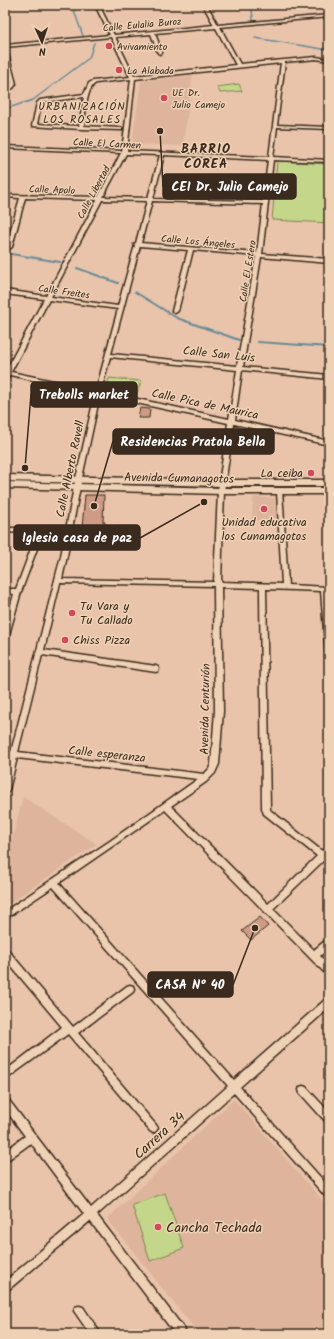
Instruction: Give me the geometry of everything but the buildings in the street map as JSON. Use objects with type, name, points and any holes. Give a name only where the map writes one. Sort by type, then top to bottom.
[{"type":"street","points":[[97,5],[133,78]]},
{"type":"street","points":[[205,5],[239,66]]},
{"type":"street","name":"Calle Eulalia Buroz","points":[[5,46],[328,17]]},
{"type":"street","points":[[152,32],[160,53]]},
{"type":"street","points":[[5,50],[14,84],[5,90]]},
{"type":"street","points":[[81,128],[86,95],[92,83],[283,61],[316,58],[329,60]]},
{"type":"street","name":"Calle El Estero","points":[[221,487],[259,255],[283,61]]},
{"type":"street","name":"Calle Libertad","points":[[6,374],[124,153],[133,78]]},
{"type":"street","points":[[86,95],[42,101],[39,103],[34,125],[120,129]]},
{"type":"street","points":[[275,126],[329,128]]},
{"type":"street","name":"Calle El Carmen","points":[[5,148],[329,161]]},
{"type":"street","name":"Calle Alberto Ravell","points":[[5,790],[57,581],[98,392],[162,155]]},
{"type":"street","name":"Calle Apolo","points":[[5,196],[266,203]]},
{"type":"street","points":[[8,247],[23,197]]},
{"type":"street","name":"Calle Los Ángeles","points":[[137,244],[329,261]]},
{"type":"street","points":[[175,311],[191,249]]},
{"type":"street","name":"Calle Freites","points":[[5,292],[120,308]]},
{"type":"street","name":"Calle San Luis","points":[[108,355],[329,377]]},
{"type":"street","name":"Calle Pica de Maurica","points":[[6,374],[98,392],[329,443]]},
{"type":"street","name":"Avenida Cumanagotos","points":[[5,478],[78,483],[221,487],[280,492],[329,491]]},
{"type":"street","name":"Avenida Cumanagotos","points":[[5,485],[78,483]]},
{"type":"street","name":"Avenida Cumanagotos","points":[[221,487],[329,483]]},
{"type":"street","name":"Avenida Centurión","points":[[5,915],[166,806],[212,771],[215,764],[218,743],[218,584],[221,487]]},
{"type":"street","points":[[280,492],[285,587]]},
{"type":"street","points":[[5,530],[32,532],[36,534],[38,538],[18,592],[5,638]]},
{"type":"street","points":[[57,581],[218,584],[327,589],[329,658]]},
{"type":"street","points":[[263,586],[266,808],[267,812],[327,856],[268,909]]},
{"type":"street","points":[[5,591],[18,592]]},
{"type":"street","points":[[39,652],[156,669]]},
{"type":"street","name":"Calle esperanza","points":[[5,754],[206,777]]},
{"type":"street","points":[[166,806],[329,970]]},
{"type":"street","points":[[54,882],[329,1194]]},
{"type":"street","points":[[314,956],[329,943]]},
{"type":"street","points":[[5,953],[153,1128]]},
{"type":"street","points":[[5,1076],[130,988]]},
{"type":"street","name":"Carrera 34","points":[[5,1287],[91,1214],[329,1002]]},
{"type":"street","points":[[302,1090],[329,1119]]},
{"type":"street","points":[[5,1102],[91,1214],[179,1333]]},
{"type":"street","points":[[5,1157],[31,1137]]},
{"type":"street","points":[[79,1311],[96,1334]]},
{"type":"shaded area","points":[[193,75],[183,146],[132,144],[141,81]]},
{"type":"shaded area","name":"Unidad educativa los Cunamagotos","points":[[253,497],[275,498],[276,521],[252,520]]},
{"type":"shaded area","points":[[23,797],[97,844],[5,906],[5,865]]},
{"type":"shaded area","points":[[234,1099],[329,1208],[329,1334],[199,1334],[107,1219]]},
{"type":"green space","points":[[239,84],[242,91],[220,93],[217,87]]},
{"type":"green space","points":[[277,161],[329,164],[329,223],[272,220]]},
{"type":"green space","points":[[109,378],[141,381],[137,394],[106,391]]},
{"type":"green space","name":"Cancha Techada","points":[[165,1193],[184,1248],[150,1261],[132,1205]]},
{"type":"waterway","points":[[72,5],[83,36]]},
{"type":"waterway","points":[[253,20],[252,9],[277,5]]},
{"type":"waterway","points":[[255,38],[329,50]]},
{"type":"waterway","points":[[5,109],[33,100],[89,58],[94,43]]},
{"type":"waterway","points":[[5,253],[60,262]]},
{"type":"waterway","points":[[77,268],[118,283]]},
{"type":"waterway","points":[[135,292],[177,318],[239,340]]},
{"type":"waterway","points":[[258,342],[329,347]]},
{"type":"place","name":"Avivamiento","points":[[109,46]]},
{"type":"place","name":"La Alabada","points":[[119,70]]},
{"type":"place","name":"UE Dr. Julio Camejo","points":[[164,98]]},
{"type":"place","name":"CEI Dr. Julio Camejo","points":[[160,131]]},
{"type":"place","name":"Trebolls market","points":[[25,468]]},
{"type":"place","name":"La ceiba","points":[[311,473]]},
{"type":"place","name":"Iglesia casa de paz","points":[[204,502]]},
{"type":"place","name":"Residencias Pratola Bella","points":[[94,506]]},
{"type":"place","name":"Unidad educativa los Cunamagotos","points":[[264,509]]},
{"type":"place","name":"Tu Vara y Tu Callado","points":[[72,613]]},
{"type":"place","name":"Chiss Pizza","points":[[65,640]]},
{"type":"place","name":"CASA N° 40","points":[[255,928]]},
{"type":"place","name":"Cancha Techada","points":[[158,1227]]},
{"type":"district","name":"URBANIZACIÓN LOS ROSALES","points":[[82,112]]},
{"type":"district","name":"BARRIO COREA","points":[[206,156]]}]
